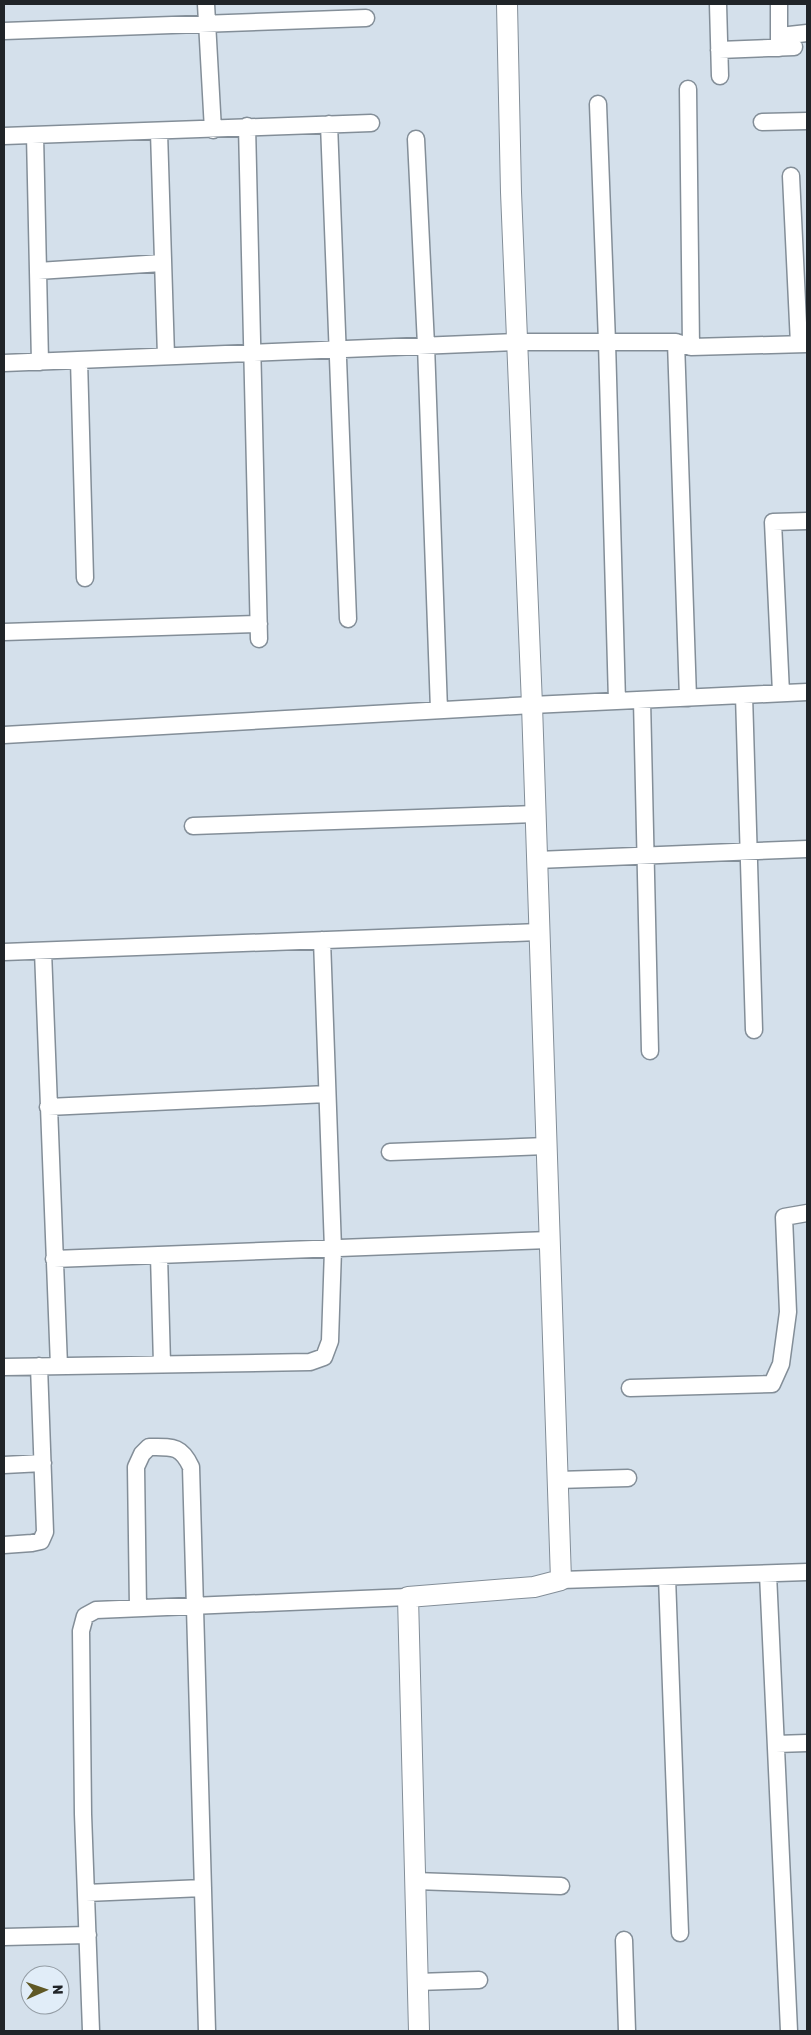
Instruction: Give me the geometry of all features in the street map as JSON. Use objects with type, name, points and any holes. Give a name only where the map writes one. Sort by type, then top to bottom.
[{"type":"street","points":[[206,4],[213,130]]},
{"type":"street","points":[[507,4],[517,342],[532,705],[561,1580]]},
{"type":"street","points":[[718,4],[720,76]]},
{"type":"street","points":[[779,4],[784,44]]},
{"type":"street","points":[[4,31],[366,18]]},
{"type":"street","points":[[720,50],[784,44],[807,33]]},
{"type":"street","points":[[688,89],[684,345],[688,698]]},
{"type":"street","points":[[598,104],[608,342],[616,701]]},
{"type":"street","points":[[762,122],[807,122]]},
{"type":"street","points":[[4,136],[371,123]]},
{"type":"street","points":[[329,124],[348,619]]},
{"type":"street","points":[[4,632],[259,631],[247,126]]},
{"type":"street","points":[[159,132],[166,356]]},
{"type":"street","points":[[36,135],[40,362]]},
{"type":"street","points":[[416,139],[426,345],[439,710]]},
{"type":"street","points":[[4,363],[517,342],[608,342],[684,345],[803,344],[791,176]]},
{"type":"street","points":[[38,271],[162,263]]},
{"type":"street","points":[[79,360],[85,578]]},
{"type":"street","points":[[781,693],[773,522],[807,521]]},
{"type":"street","points":[[4,735],[532,705],[807,692]]},
{"type":"street","points":[[744,695],[754,1030]]},
{"type":"street","points":[[642,700],[650,1052]]},
{"type":"street","points":[[193,826],[535,814]]},
{"type":"street","points":[[537,860],[807,849]]},
{"type":"street","points":[[4,952],[539,932]]},
{"type":"street","points":[[4,1367],[310,1362],[324,1357],[330,1341],[333,1249],[322,940]]},
{"type":"street","points":[[43,951],[59,1366]]},
{"type":"street","points":[[48,1107],[328,1094]]},
{"type":"street","points":[[390,1152],[546,1146]]},
{"type":"street","points":[[630,1388],[772,1384],[781,1364],[788,1312],[784,1217],[807,1213]]},
{"type":"street","points":[[54,1259],[549,1240]]},
{"type":"street","points":[[160,1255],[162,1364]]},
{"type":"street","points":[[4,1545],[41,1541],[45,1532],[39,1366]]},
{"type":"street","points":[[138,1608],[136,1467],[142,1454],[149,1447],[172,1447],[185,1454],[192,1467],[207,2031]]},
{"type":"street","points":[[4,1465],[42,1463]]},
{"type":"street","points":[[557,1480],[628,1478]]},
{"type":"street","points":[[92,2031],[86,1893],[81,1631],[85,1616],[96,1610],[408,1597],[534,1586],[561,1580],[807,1572]]},
{"type":"street","points":[[768,1574],[789,2031]]},
{"type":"street","points":[[667,1577],[680,1932]]},
{"type":"street","points":[[408,1597],[419,2031]]},
{"type":"street","points":[[776,1744],[807,1743]]},
{"type":"street","points":[[415,1882],[561,1886]]},
{"type":"street","points":[[86,1893],[203,1888]]},
{"type":"street","points":[[4,1937],[88,1935]]},
{"type":"street","points":[[624,1940],[627,2031]]},
{"type":"street","points":[[417,1982],[480,1980]]}]
